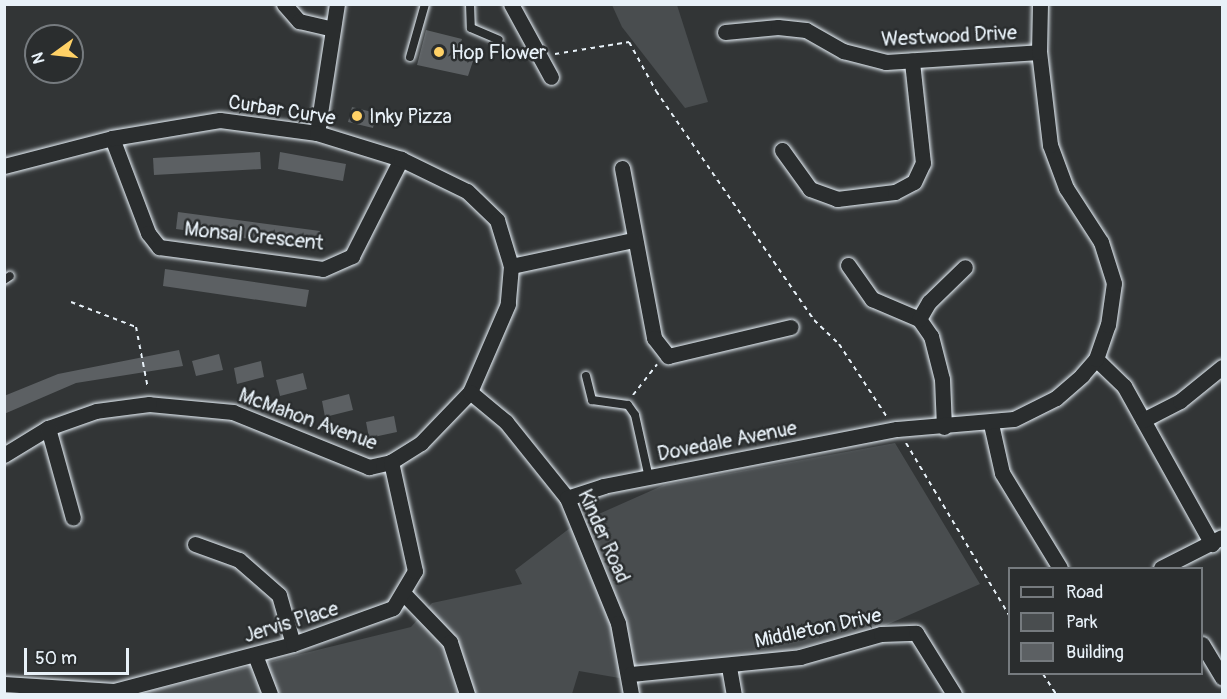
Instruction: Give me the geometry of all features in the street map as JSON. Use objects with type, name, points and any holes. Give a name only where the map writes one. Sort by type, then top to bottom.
[{"type":"street","points":[[285,4],[299,21],[330,28]]},
{"type":"street","points":[[317,133],[330,28],[337,4]]},
{"type":"street","points":[[511,4],[551,76]]},
{"type":"street","points":[[1040,4],[1039,52],[1043,107],[1056,165],[1101,242],[1114,283],[1108,326],[1096,359],[1115,374],[1217,540],[1163,567]]},
{"type":"street","name":"Westwood Drive","points":[[725,32],[795,28],[870,61],[912,61],[1039,52]]},
{"type":"street","points":[[782,150],[810,189],[837,199],[895,192],[914,182],[923,163],[912,61]]},
{"type":"street","name":"Curbar Curve","points":[[4,166],[112,138],[220,120],[317,133],[401,159],[467,191],[497,220],[511,266],[508,304],[470,392]]},
{"type":"street","name":"Monsal Crescent","points":[[112,138],[148,233],[159,247],[323,269],[352,256],[401,159]]},
{"type":"street","points":[[622,168],[633,240],[654,338],[668,356],[791,327]]},
{"type":"street","points":[[511,266],[633,240]]},
{"type":"street","points":[[848,265],[872,299],[919,319],[939,357],[944,427]]},
{"type":"street","points":[[919,319],[965,267]]},
{"type":"street","name":"Dovedale Avenue","points":[[567,498],[649,478],[897,429],[991,424],[1033,412],[1056,398],[1096,359]]},
{"type":"street","points":[[1143,420],[1180,401],[1220,372]]},
{"type":"street","name":"McMahon Avenue","points":[[4,455],[48,428],[96,411],[149,404],[233,412],[369,467],[392,462],[421,443],[470,392]]},
{"type":"street","name":"Kinder Road","points":[[470,392],[506,422],[567,498],[596,561],[631,675],[631,694]]},
{"type":"street","points":[[991,424],[1002,473],[1059,567]]},
{"type":"street","points":[[48,428],[73,518]]},
{"type":"street","name":"McMahon Avenue","points":[[392,462],[414,553],[415,571],[405,595]]},
{"type":"street","points":[[195,543],[239,560],[279,595],[293,644]]},
{"type":"street","points":[[405,595],[450,642],[467,694]]},
{"type":"street","name":"Jervis Place","points":[[4,684],[114,691],[255,655],[374,619],[405,595]]},
{"type":"street","name":"Middleton Drive","points":[[631,675],[729,667],[800,657],[881,634],[916,633],[954,694]]},
{"type":"street","points":[[1203,646],[1222,677]]},
{"type":"street","points":[[255,655],[270,694]]},
{"type":"street","points":[[729,667],[734,694]]},
{"type":"lane","points":[[410,57],[425,4]]},
{"type":"lane","points":[[470,4],[471,28],[500,40]]},
{"type":"lane","points":[[586,376],[592,400],[626,404],[635,415],[649,478]]},
{"type":"path","points":[[540,56],[629,42],[656,91],[814,320],[839,344],[897,429],[1008,614]]},
{"type":"path","points":[[71,302],[136,327],[149,404]]},
{"type":"path","points":[[626,404],[664,351]]},
{"type":"path","points":[[1044,675],[1056,694]]},
{"type":"green space","points":[[612,5],[677,5],[708,102],[685,108],[622,27]]},
{"type":"green space","points":[[895,443],[980,584],[884,626],[796,649],[625,679],[579,671],[572,694],[138,694],[411,627],[432,603],[522,584],[515,570],[574,525],[664,485]]},
{"type":"building","name":"Hop Flower","points":[[426,30],[462,39],[457,55],[474,58],[468,76],[417,65]]},
{"type":"building","points":[[352,107],[376,113],[373,128],[348,122]]},
{"type":"building","points":[[260,152],[261,169],[154,175],[153,158]]},
{"type":"building","points":[[280,152],[346,164],[343,181],[278,169]]},
{"type":"building","points":[[178,212],[320,231],[318,248],[176,229]]},
{"type":"building","points":[[165,269],[309,290],[306,307],[163,286]]},
{"type":"building","points":[[179,350],[183,366],[76,383],[4,414],[4,396],[58,374]]},
{"type":"building","points":[[219,354],[223,370],[196,376],[192,361]]},
{"type":"building","points":[[261,361],[264,377],[237,384],[234,368]]},
{"type":"building","points":[[303,373],[307,389],[280,396],[276,380]]},
{"type":"building","points":[[349,394],[353,410],[325,417],[322,401]]},
{"type":"building","points":[[394,416],[397,432],[369,438],[366,422]]},
{"type":"place","name":"Hop Flower","points":[[439,52]]},
{"type":"place","name":"Inky Pizza","points":[[357,116]]}]
